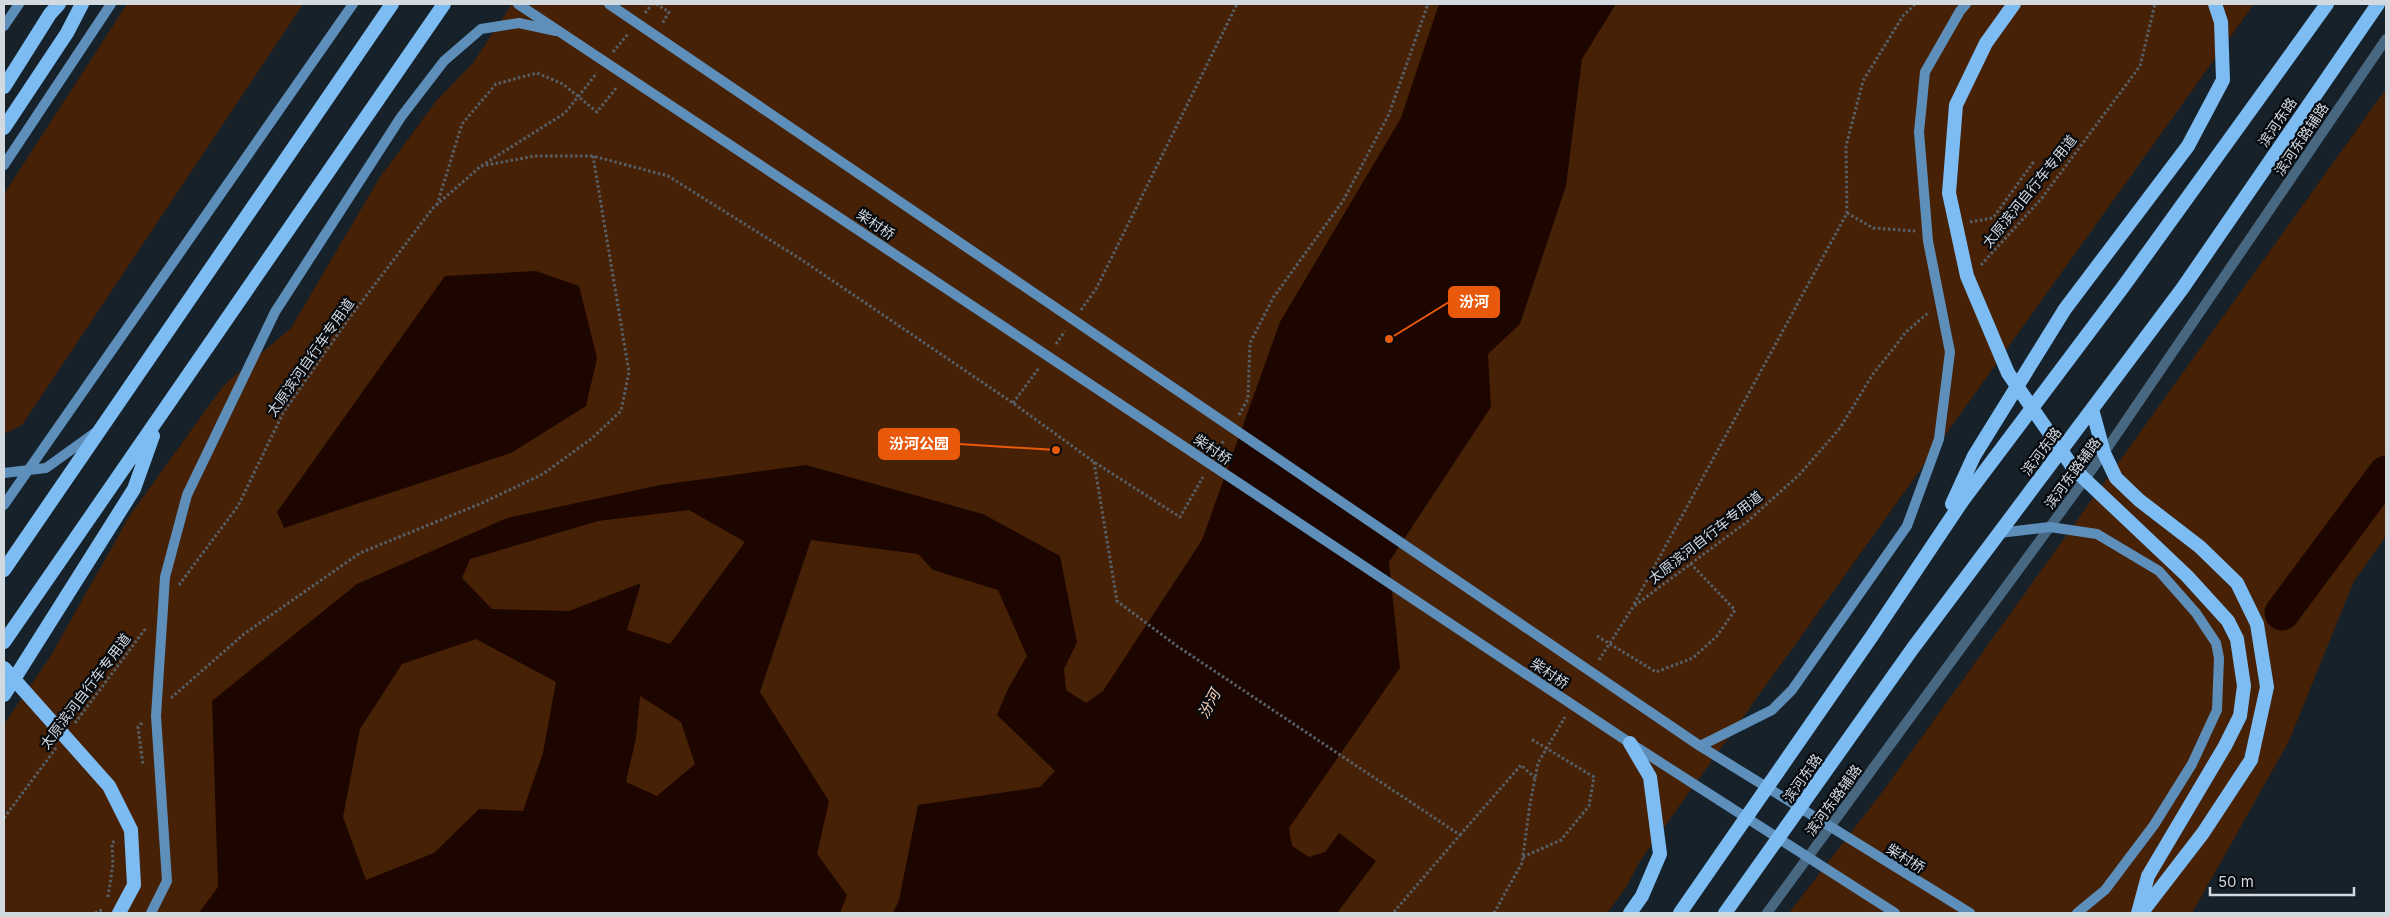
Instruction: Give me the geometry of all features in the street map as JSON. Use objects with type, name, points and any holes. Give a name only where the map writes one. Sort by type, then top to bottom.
[{"type":"highway","points":[[4,87],[50,14],[59,4]]},
{"type":"highway","points":[[4,128],[67,33],[82,4]]},
{"type":"highway","points":[[4,570],[392,4]]},
{"type":"highway","points":[[4,642],[444,4]]},
{"type":"highway","points":[[2014,4],[1986,44],[1956,105],[1949,192],[1967,276],[2008,373],[2074,469],[2187,576],[2228,620],[2237,640],[2244,686],[2240,716],[2225,746],[2148,876],[2140,913]]},
{"type":"highway","points":[[1937,539],[1974,456],[2065,309],[2188,146],[2223,80],[2221,22],[2215,4]]},
{"type":"highway","name":"滨河东路","points":[[1680,913],[1867,644],[1963,500],[2123,287],[2327,4]]},
{"type":"highway","name":"滨河东路","points":[[1726,913],[1914,648],[2182,289],[2378,4]]},
{"type":"highway","points":[[2092,409],[2104,453],[2116,478],[2139,500],[2200,547],[2237,583],[2257,624],[2266,687],[2251,760],[2203,833],[2140,913]]},
{"type":"highway","points":[[4,695],[134,489],[159,419]]},
{"type":"highway","points":[[4,668],[109,786],[131,830],[134,885],[119,913]]},
{"type":"highway","points":[[1630,743],[1650,777],[1660,854],[1642,896],[1630,913]]},
{"type":"main road","points":[[4,26],[19,4]]},
{"type":"main road","points":[[4,166],[111,4]]},
{"type":"main road","points":[[4,505],[353,4]]},
{"type":"main road","name":"柴村桥","points":[[518,4],[1630,743],[1895,913]]},
{"type":"main road","name":"柴村桥","points":[[609,4],[1700,746],[1970,913]]},
{"type":"main road","points":[[1700,746],[1772,710],[1792,690],[1907,526],[1939,439],[1950,352],[1928,241],[1919,132],[1925,72],[1960,11],[1966,4]]},
{"type":"main road","points":[[151,913],[167,881],[156,716],[165,577],[187,495],[275,312],[401,117],[444,62],[481,29],[518,23],[564,33]]},
{"type":"main road","points":[[4,473],[46,468],[101,428]]},
{"type":"main road","points":[[1999,534],[2050,527],[2097,534],[2159,572],[2206,628],[2216,643],[2219,658],[2217,710],[2192,764],[2154,825],[2105,890],[2077,913]]},
{"type":"street","name":"滨河东路辅路","points":[[1767,913],[2104,453],[2386,39]]},
{"type":"path","points":[[640,19],[652,4]]},
{"type":"path","points":[[655,35],[669,12],[656,4]]},
{"type":"path","points":[[1079,312],[1096,289],[1237,4]]},
{"type":"path","points":[[1238,416],[1248,399],[1250,343],[1273,298],[1343,201],[1389,114],[1428,4]]},
{"type":"path","points":[[1633,607],[1847,213],[1846,146],[1863,81],[1903,16],[1915,4]]},
{"type":"path","name":"太原滨河自行车专用道","points":[[1976,270],[1990,258],[2042,198],[2140,66],[2155,4]]},
{"type":"path","points":[[609,58],[633,27]]},
{"type":"path","name":"太原滨河自行车专用道","points":[[174,592],[238,506],[283,413],[347,321],[437,205],[481,166],[565,113],[602,66]]},
{"type":"path","points":[[437,205],[462,124],[496,84],[537,74],[563,84],[597,112],[627,75]]},
{"type":"path","points":[[481,166],[535,156],[593,156],[668,176],[802,260],[1013,404],[1094,462],[1180,517],[1204,475]]},
{"type":"path","points":[[166,702],[244,634],[360,553],[482,503],[543,474],[591,439],[621,410],[629,372],[593,156]]},
{"type":"path","name":"太原滨河自行车专用道","points":[[1598,662],[1633,607],[1748,521],[1800,474],[1840,428],[1873,374],[1906,332],[1934,307]]},
{"type":"path","points":[[1052,350],[1068,327]]},
{"type":"path","points":[[1013,404],[1040,365]]},
{"type":"path","points":[[1214,458],[1228,432]]},
{"type":"path","points":[[1094,462],[1117,601],[1147,624],[1460,835]]},
{"type":"path","points":[[1597,636],[1656,672],[1693,658],[1717,636],[1735,610],[1690,563]]},
{"type":"path","name":"太原滨河自行车专用道","points":[[74,725],[150,623]]},
{"type":"path","points":[[1494,913],[1522,863],[1538,763],[1568,712]]},
{"type":"path","points":[[144,774],[138,727],[145,720]]},
{"type":"path","points":[[1523,858],[1562,840],[1588,806],[1594,778],[1531,739]]},
{"type":"path","name":"太原滨河自行车专用道","points":[[4,818],[62,740]]},
{"type":"path","points":[[1393,913],[1521,765],[1535,778]]},
{"type":"path","points":[[107,899],[113,864],[112,843],[120,837]]},
{"type":"path","points":[[95,913],[106,908]]},
{"type":"shaded area","points":[[127,4],[303,4],[22,425],[4,434],[4,194]]},
{"type":"shaded area","points":[[512,4],[2254,4],[1640,861],[1625,889],[1607,913],[4,913],[4,724],[50,657],[130,515],[224,385],[291,328],[380,177],[437,100],[473,63]]},
{"type":"shaded area","points":[[2386,89],[2386,536],[2353,583],[2289,741],[2192,913],[1789,913],[1886,787]]},
{"type":"water","name":"汾河","points":[[1439,4],[1616,4],[1582,59],[1566,186],[1520,324],[1488,354],[1491,407],[1389,562],[1400,668],[1289,828],[1292,846],[1309,857],[1325,852],[1339,833],[1376,861],[1337,913],[893,913],[899,900],[918,805],[1040,787],[1055,771],[997,715],[1008,689],[1027,656],[998,590],[933,570],[918,554],[811,540],[760,692],[829,801],[817,854],[847,895],[840,913],[199,913],[218,887],[212,701],[357,584],[507,518],[660,485],[806,465],[983,514],[1060,556],[1077,642],[1064,669],[1066,690],[1086,703],[1103,691],[1202,540],[1280,322],[1401,118]],"holes":[[[689,510],[745,542],[670,644],[627,630],[641,583],[569,611],[492,609],[462,578],[470,559],[598,521]],[[476,639],[556,682],[543,753],[523,811],[479,809],[434,853],[366,880],[343,817],[360,729],[402,664]],[[640,696],[681,722],[695,764],[657,796],[626,782],[636,738]]]},
{"type":"water","points":[[536,271],[579,286],[597,358],[586,406],[511,453],[284,528],[277,512],[445,276]]},
{"type":"waterway","points":[[2282,613],[2386,473]]},
{"type":"place","name":"汾河","points":[[1389,339]]},
{"type":"place","name":"汾河公园","points":[[1056,450]]}]
